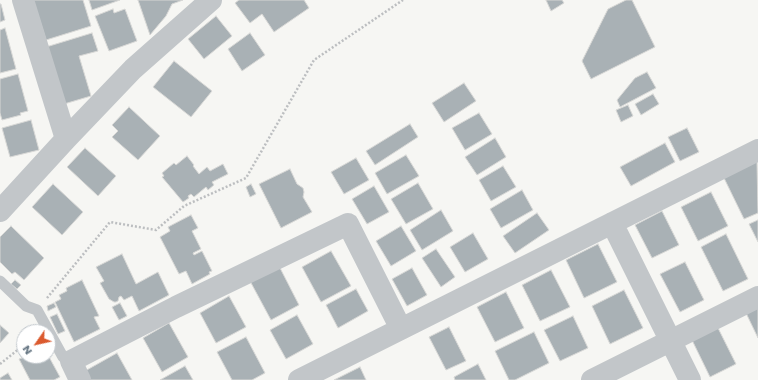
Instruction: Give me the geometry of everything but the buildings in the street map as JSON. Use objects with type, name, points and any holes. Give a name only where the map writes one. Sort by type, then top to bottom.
[{"type":"street","points":[[23,0],[66,139]]},
{"type":"street","points":[[0,211],[133,69],[211,0]]},
{"type":"street","points":[[299,380],[758,150]]},
{"type":"street","points":[[612,223],[690,380]]},
{"type":"street","points":[[76,371],[176,307],[348,224],[402,329]]},
{"type":"street","points":[[592,380],[758,297]]},
{"type":"lane","points":[[0,281],[26,306],[37,310],[62,357],[76,371]]},
{"type":"path","points":[[37,310],[110,222],[156,230],[184,206],[246,178],[314,60],[403,0]]},
{"type":"path","points":[[0,364],[16,351]]}]
